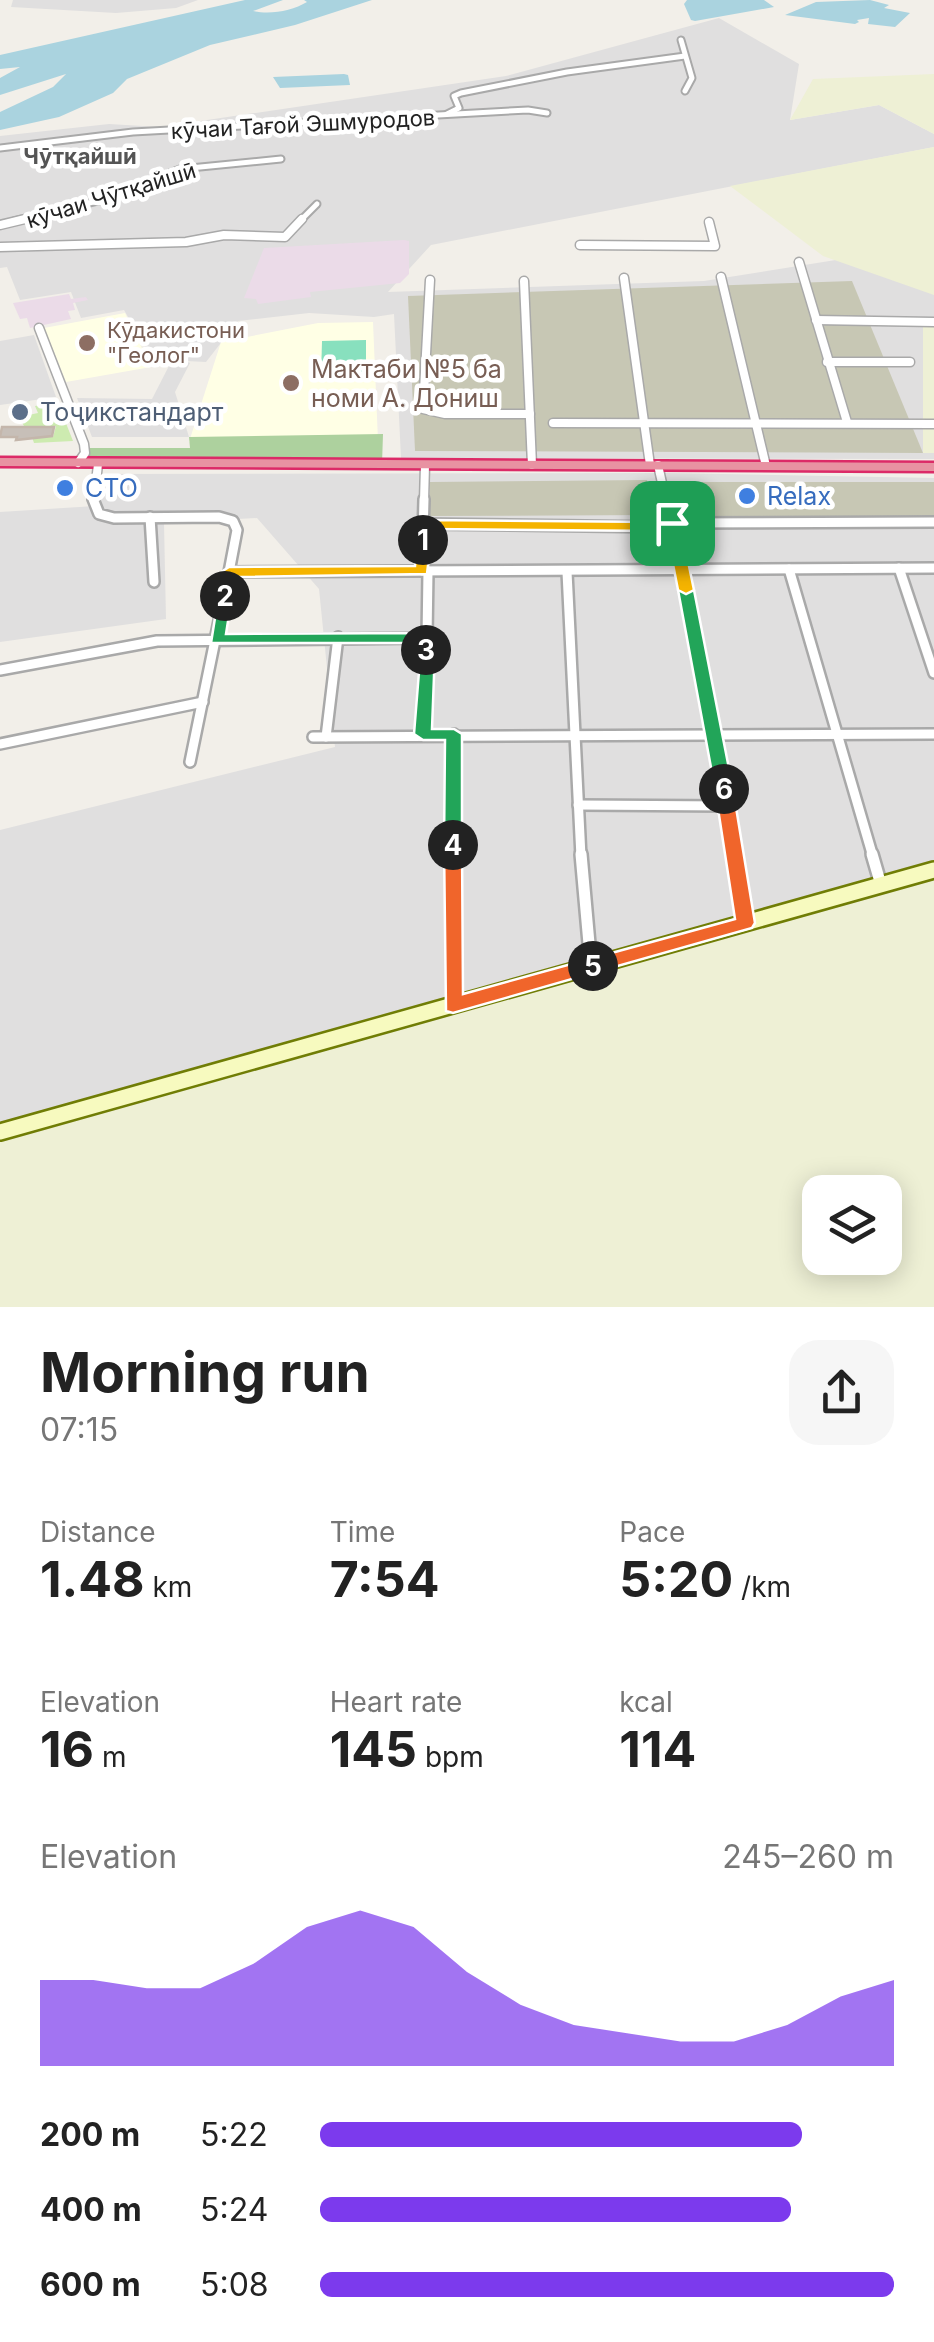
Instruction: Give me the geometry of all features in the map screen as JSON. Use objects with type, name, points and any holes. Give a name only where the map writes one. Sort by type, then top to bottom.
[{"type":"highway","points":[[0,462],[934,467]]},
{"type":"street","points":[[682,40],[692,78],[685,91]]},
{"type":"street","points":[[434,118],[460,108],[454,96],[460,93],[567,72],[685,56]]},
{"type":"street","name":"кӯчаи Тағой Эшмуродов","points":[[0,148],[133,132],[547,112]]},
{"type":"street","name":"кӯчаи Чӯтқайшӣ","points":[[0,225],[96,202],[180,170],[282,159]]},
{"type":"street","points":[[0,247],[186,242],[224,235],[285,237],[316,204]]},
{"type":"street","points":[[580,245],[715,246],[709,222]]},
{"type":"street","points":[[799,262],[847,422]]},
{"type":"street","points":[[721,276],[766,466]]},
{"type":"street","points":[[624,278],[643,423],[682,570],[715,734],[745,923]]},
{"type":"street","points":[[430,280],[423,409],[432,414],[530,414]]},
{"type":"street","points":[[524,281],[532,464]]},
{"type":"street","points":[[816,320],[934,322]]},
{"type":"street","points":[[39,328],[85,446],[78,464]]},
{"type":"street","points":[[827,362],[910,362]]},
{"type":"street","points":[[554,423],[934,424]]},
{"type":"street","points":[[98,464],[92,497],[95,511],[114,518],[219,517],[232,521],[237,530],[190,762]]},
{"type":"street","points":[[423,734],[427,638],[425,465]]},
{"type":"street","points":[[150,517],[154,582]]},
{"type":"street","points":[[424,524],[662,527],[672,523],[934,522]]},
{"type":"street","points":[[898,568],[934,673]]},
{"type":"street","points":[[229,572],[934,568]]},
{"type":"street","points":[[790,569],[881,885]]},
{"type":"street","points":[[567,572],[578,805],[591,966]]},
{"type":"street","points":[[326,737],[338,637]]},
{"type":"street","points":[[0,670],[136,644],[217,639],[427,638]]},
{"type":"street","points":[[0,744],[203,702]]},
{"type":"street","points":[[453,1005],[454,734]]},
{"type":"street","points":[[313,737],[934,734]]},
{"type":"street","points":[[578,805],[726,806]]},
{"type":"street","points":[[0,1132],[934,870]]},
{"type":"shaded area","points":[[13,0],[198,0],[176,8],[116,13],[11,7]]},
{"type":"shaded area","points":[[719,18],[799,64],[790,120],[879,105],[934,134],[934,147],[431,245],[388,292],[704,281],[842,259],[934,293],[934,459],[401,458],[394,314],[374,317],[309,313],[238,321],[206,362],[186,361],[190,363],[175,392],[189,437],[92,437],[77,398],[152,399],[172,360],[152,358],[124,310],[81,318],[71,292],[20,300],[7,267],[0,268],[0,136],[109,124],[160,127],[506,76]]},
{"type":"shaded area","points":[[934,74],[934,134],[879,105],[790,120],[813,79]]},
{"type":"shaded area","points":[[934,147],[934,295],[823,256],[730,186]]},
{"type":"shaded area","points":[[409,241],[409,274],[400,283],[310,292],[311,297],[258,304],[256,299],[244,298],[264,248]]},
{"type":"shaded area","points":[[852,281],[923,453],[415,451],[408,296]]},
{"type":"shaded area","points":[[69,294],[71,299],[88,300],[73,303],[75,310],[68,311],[71,319],[30,328],[27,318],[20,319],[13,303]]},
{"type":"shaded area","points":[[125,313],[151,367],[66,382],[44,328]]},
{"type":"shaded area","name":"Мактаби №5 ба номи А. Дониш","points":[[373,322],[378,441],[189,442],[221,342],[318,323]]},
{"type":"shaded area","points":[[934,322],[934,453],[923,453],[923,323]]},
{"type":"shaded area","points":[[34,335],[56,397],[0,405],[0,341]]},
{"type":"shaded area","points":[[666,473],[934,478],[934,860],[0,1123],[0,830],[335,747],[319,589],[257,518],[164,523],[166,619],[0,642],[0,512],[95,506],[98,474]]},
{"type":"shaded area","points":[[647,480],[653,515],[429,516],[430,482]]},
{"type":"shaded area","points":[[678,482],[934,482],[934,517],[684,518]]},
{"type":"shaded area","points":[[934,870],[934,1307],[0,1307],[0,1125]]},
{"type":"green space","points":[[366,340],[366,375],[321,376],[322,341]]},
{"type":"green space","points":[[58,403],[73,441],[34,443],[32,437],[53,437],[56,426],[24,426],[19,417],[38,413],[35,406]]},
{"type":"green space","points":[[383,434],[382,464],[82,462],[88,448],[190,448],[189,437]]},
{"type":"water","points":[[245,0],[283,0],[253,11],[266,13],[295,8],[307,2],[304,0],[372,0],[295,25],[210,45],[127,79],[113,93],[59,117],[0,130],[0,112],[53,87],[66,74],[0,95],[0,78],[20,67],[0,69],[0,55]]},
{"type":"water","points":[[687,0],[764,0],[774,7],[695,21],[684,4]]},
{"type":"water","points":[[870,0],[889,5],[884,8],[910,13],[895,27],[868,24],[869,18],[855,24],[785,15],[816,2]]},
{"type":"water","points":[[348,75],[350,85],[280,88],[273,77]]},
{"type":"building","points":[[2,427],[54,427],[52,436],[16,440],[17,437],[0,437]]},
{"type":"place","name":"Кӯдакистони \"Геолог\"","points":[[87,343]]},
{"type":"place","name":"Мактаби №5 ба номи А. Дониш","points":[[291,383]]},
{"type":"place","name":"Тоҷикстандарт","points":[[20,412]]},
{"type":"place","name":"СТО","points":[[65,488]]},
{"type":"place","name":"Relax","points":[[747,496]]},
{"type":"district","name":"Чӯтқайшӣ","points":[[80,156]]},
{"type":"route","points":[[672,523],[715,731],[745,923],[453,1005],[454,734],[423,734],[427,638],[217,639],[229,572],[422,571],[424,524],[662,527],[672,523]]}]
